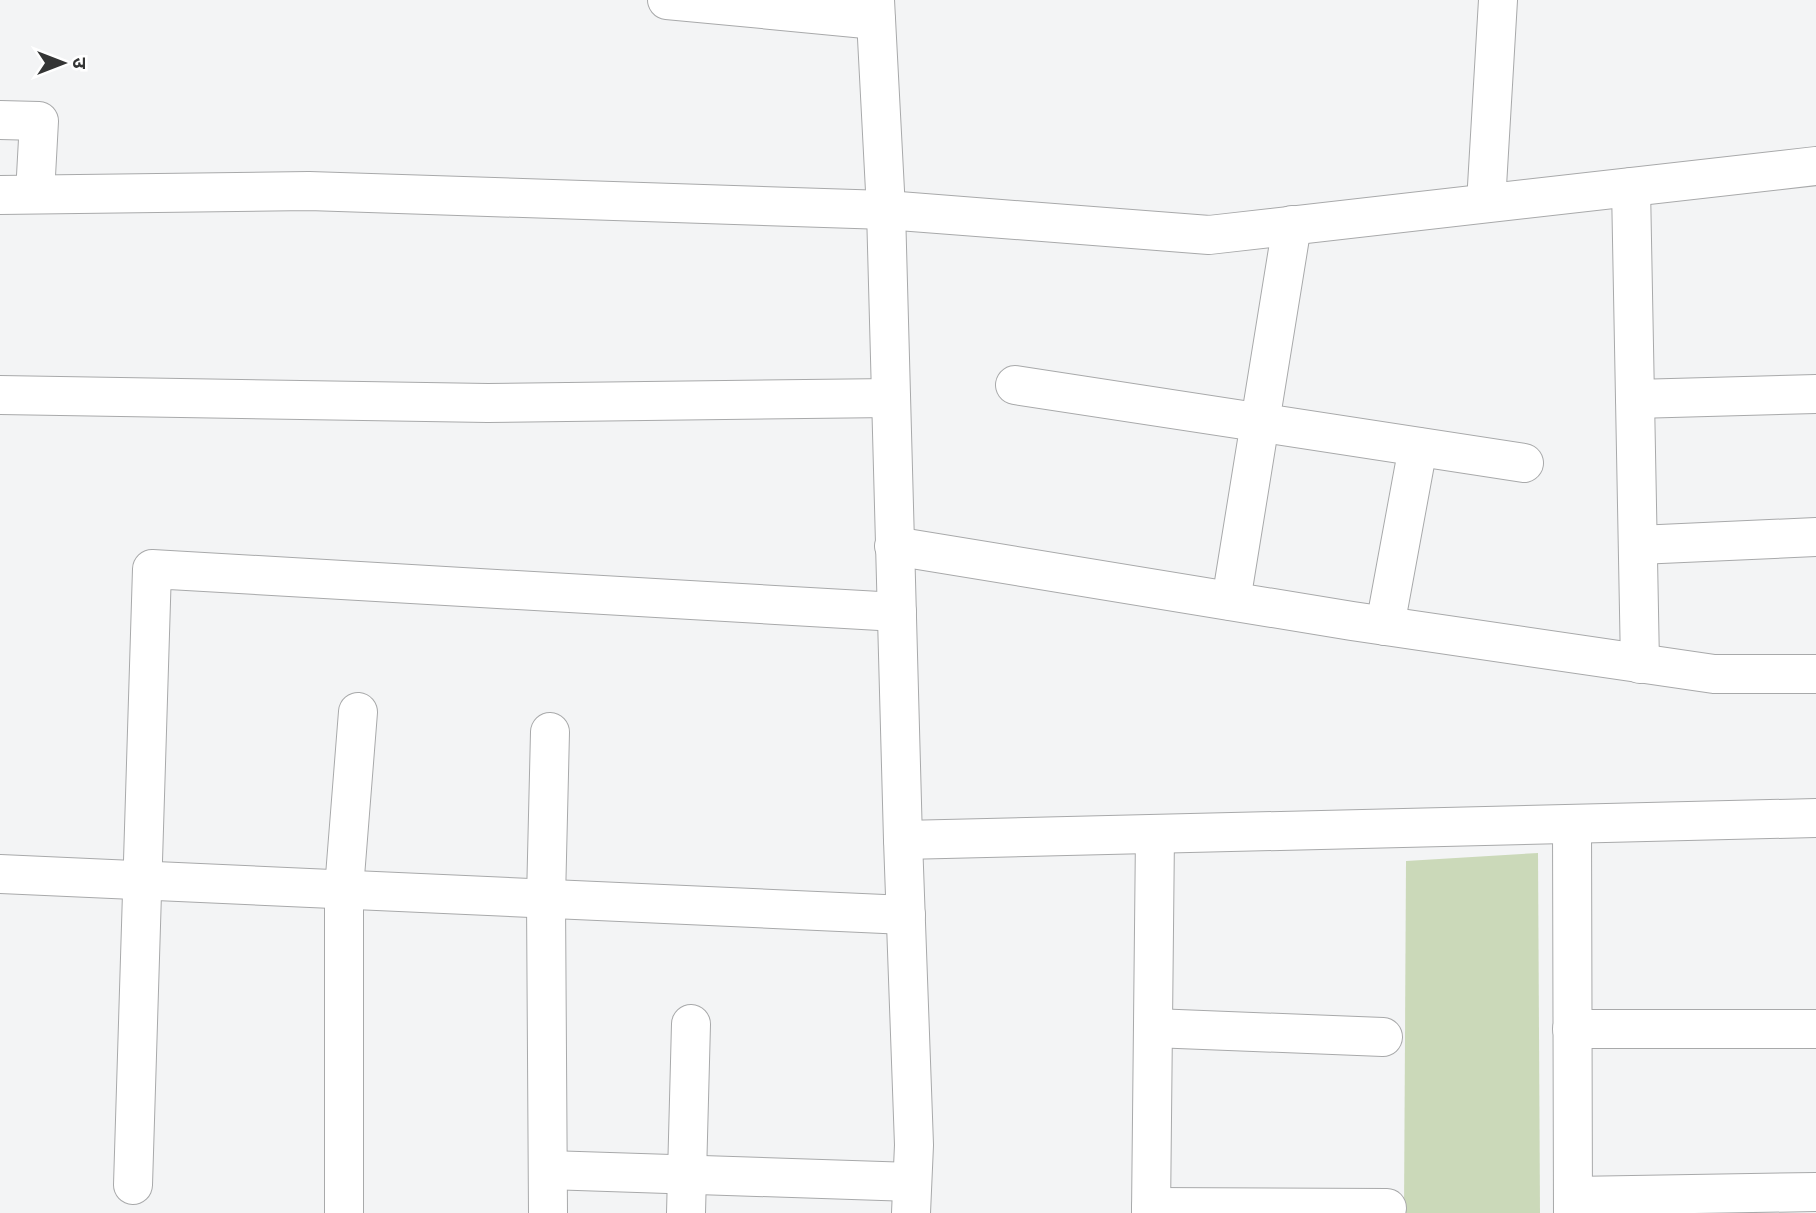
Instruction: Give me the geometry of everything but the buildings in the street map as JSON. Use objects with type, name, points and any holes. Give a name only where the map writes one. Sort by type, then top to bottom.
[{"type":"street","points":[[548,1170],[687,1174],[912,1197],[914,1145],[886,210],[875,10],[667,0]]},
{"type":"street","points":[[1486,203],[1498,0]]},
{"type":"street","points":[[0,120],[40,121],[17,195],[309,191],[886,210],[1209,235],[1816,166]]},
{"type":"street","points":[[1631,187],[1640,664]]},
{"type":"street","points":[[1231,601],[1292,225]]},
{"type":"street","points":[[1014,385],[1524,463]]},
{"type":"street","points":[[1635,399],[1816,394]]},
{"type":"street","points":[[0,395],[488,403],[891,398]]},
{"type":"street","points":[[1385,626],[1418,447]]},
{"type":"street","points":[[1638,545],[1816,537]]},
{"type":"street","points":[[894,546],[1385,626],[1640,664],[1714,674],[1816,674]]},
{"type":"street","points":[[133,1185],[152,569],[897,612]]},
{"type":"street","points":[[344,1213],[344,889],[358,712]]},
{"type":"street","points":[[548,1213],[546,899],[550,732]]},
{"type":"street","points":[[903,840],[1816,818]]},
{"type":"street","points":[[1572,824],[1573,1204],[1816,1192]]},
{"type":"street","points":[[1155,834],[1151,1210],[1387,1208]]},
{"type":"street","points":[[0,874],[906,915]]},
{"type":"street","points":[[686,1213],[691,1024]]},
{"type":"street","points":[[1153,1028],[1382,1037]]},
{"type":"street","points":[[1572,1029],[1816,1029]]},
{"type":"green space","points":[[1538,853],[1540,1213],[1404,1213],[1406,861]]}]
